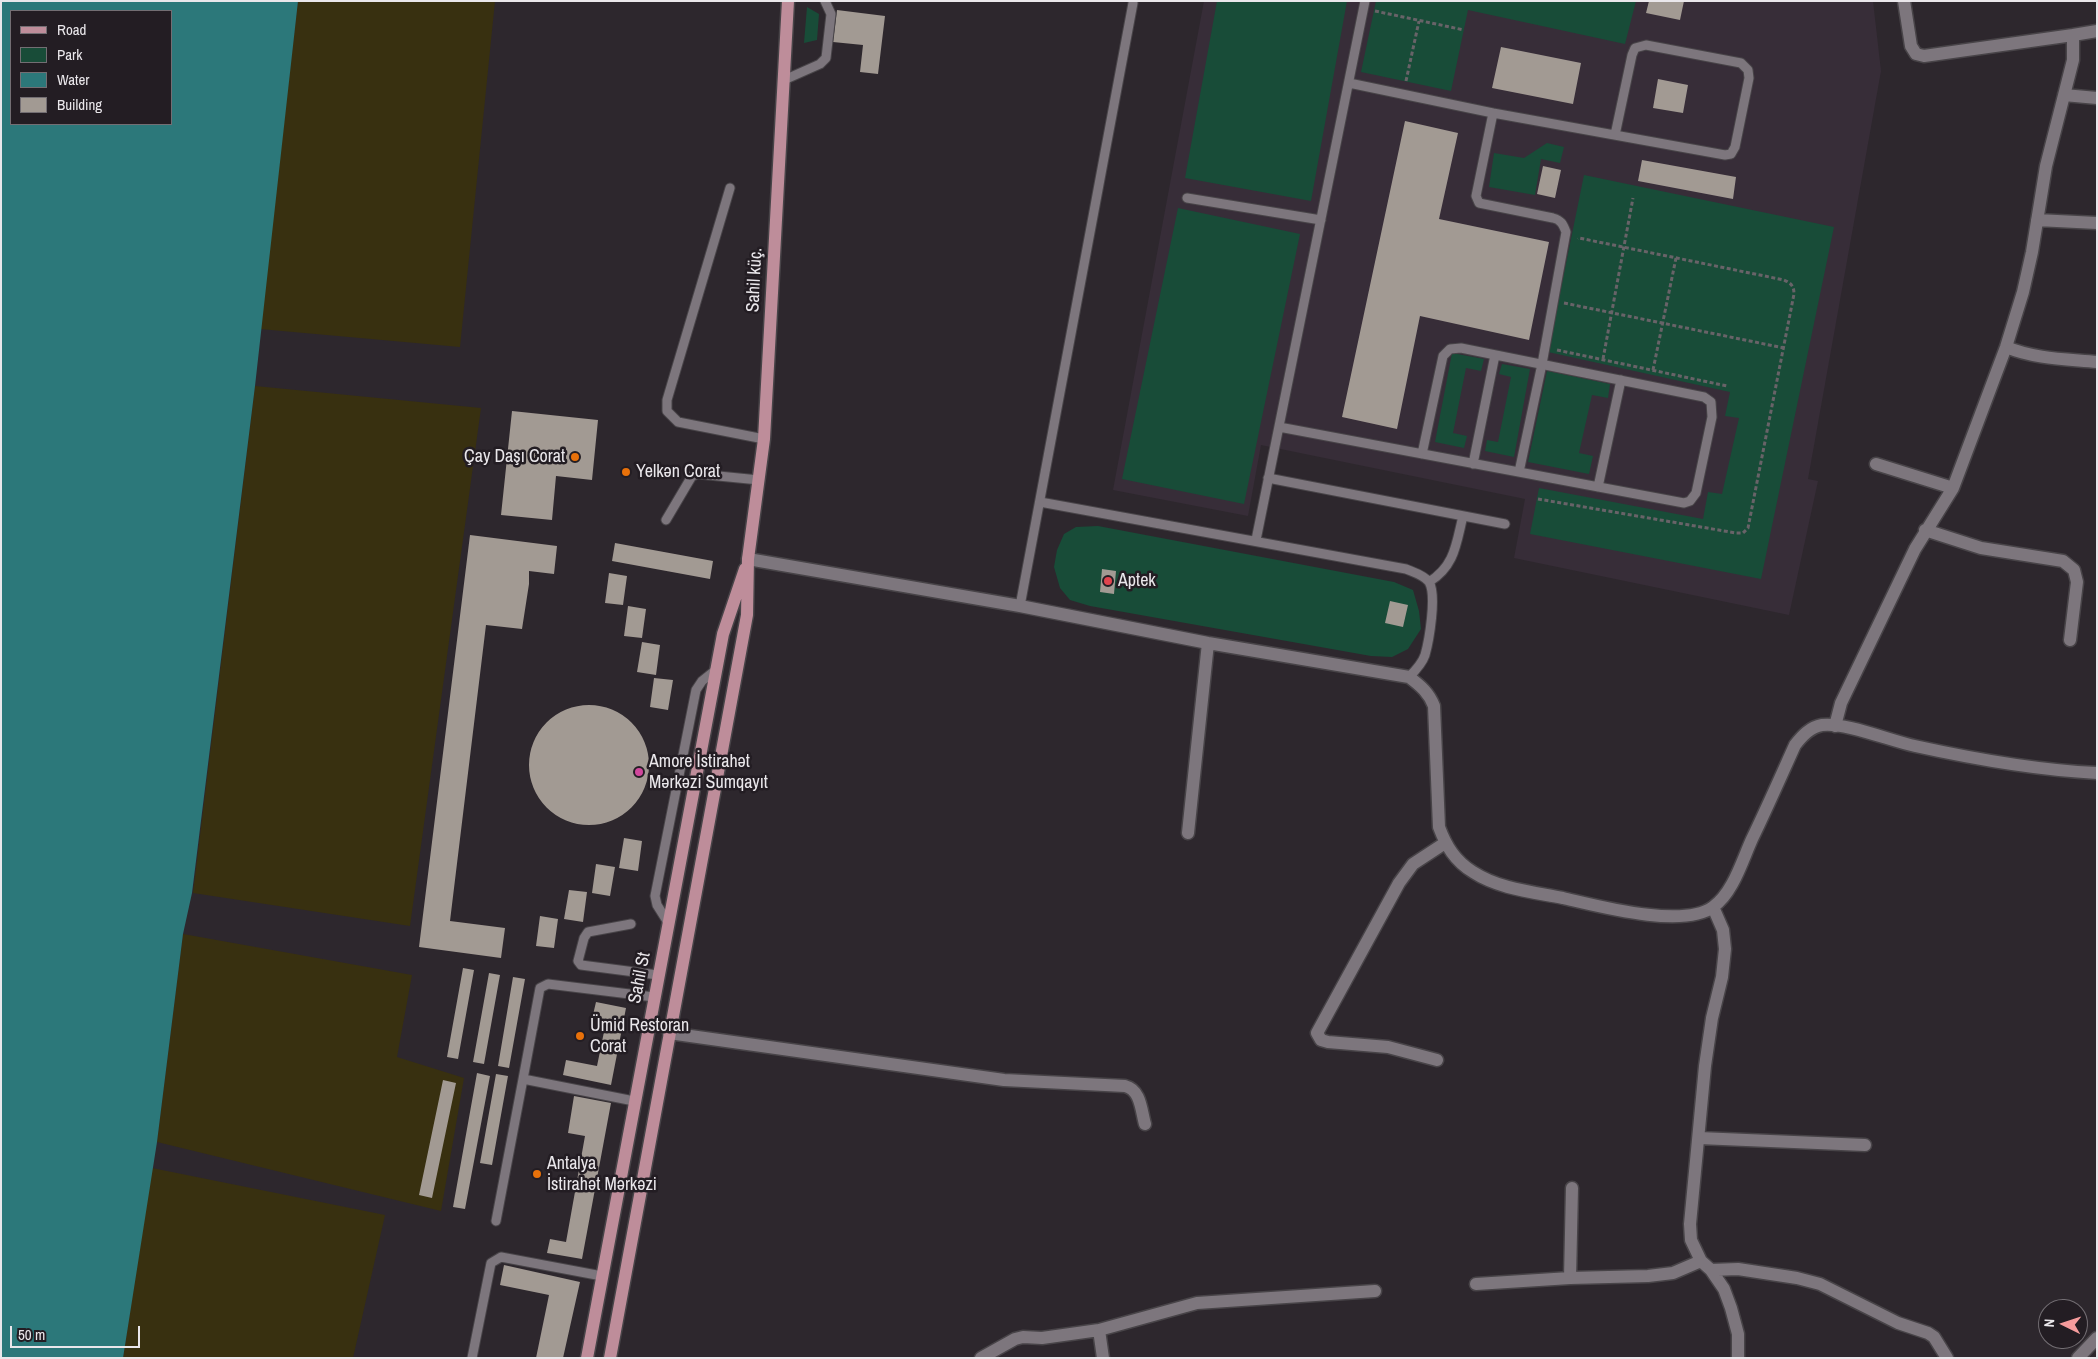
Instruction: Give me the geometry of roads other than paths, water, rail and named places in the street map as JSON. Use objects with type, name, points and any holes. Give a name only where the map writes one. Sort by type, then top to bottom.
[{"type":"main road","name":"Sahil küç.","points":[[748,559],[764,439],[788,1]]},
{"type":"main road","name":"Sahil St","points":[[587,1358],[717,669],[730,611],[748,559]]},
{"type":"main road","points":[[610,1357],[746,623],[748,559]]},
{"type":"street","points":[[1904,1],[1911,46],[1916,54],[1924,56],[2097,31]]},
{"type":"street","points":[[1835,726],[1841,703],[1925,530],[1952,488],[2006,346],[2023,292],[2046,166],[2073,60],[2073,35]]},
{"type":"street","points":[[2064,95],[2097,98]]},
{"type":"street","points":[[2037,220],[2097,223]]},
{"type":"street","points":[[2006,346],[2021,353],[2035,356],[2097,362]]},
{"type":"street","points":[[1876,464],[1952,488]]},
{"type":"street","points":[[1925,530],[1981,548],[2063,561],[2074,570],[2077,582],[2070,640]]},
{"type":"street","points":[[748,559],[1020,606],[1208,643],[1409,678],[1421,686],[1430,696],[1434,706],[1439,827],[1445,843],[1454,855],[1473,872],[1506,886],[1618,910],[1649,914],[1688,915],[1713,907],[1723,897],[1731,884],[1795,745],[1803,734],[1822,725],[1835,726],[1948,753],[2059,770],[2097,772]]},
{"type":"street","points":[[1188,833],[1208,643]]},
{"type":"street","points":[[1437,1060],[1388,1047],[1328,1042],[1321,1040],[1317,1033],[1399,883],[1413,864],[1445,843]]},
{"type":"street","points":[[1713,907],[1723,930],[1722,977],[1712,1018],[1705,1066],[1690,1224],[1691,1240],[1701,1261],[1711,1270],[1724,1289],[1731,1308],[1738,1334],[1738,1358]]},
{"type":"street","points":[[669,1033],[1004,1080],[1125,1086],[1132,1088],[1137,1094],[1145,1124]]},
{"type":"street","points":[[1698,1138],[1865,1144]]},
{"type":"street","points":[[1570,1278],[1572,1188]]},
{"type":"street","points":[[1476,1284],[1570,1278],[1648,1276],[1673,1273],[1701,1261]]},
{"type":"street","points":[[1711,1270],[1738,1269],[1797,1278],[1820,1284],[1898,1323],[1928,1333],[1934,1337],[1947,1358]]},
{"type":"street","points":[[981,1358],[1015,1339],[1023,1337],[1042,1338],[1099,1330],[1197,1303],[1375,1291]]},
{"type":"street","points":[[1099,1330],[1103,1358]]},
{"type":"street","points":[[2078,1358],[2097,1338]]},
{"type":"street","points":[[610,1357],[617,1358]]},
{"type":"lane","points":[[784,80],[820,64],[826,58],[831,14],[825,1]]},
{"type":"lane","points":[[1256,540],[1366,1]]},
{"type":"lane","points":[[1020,606],[1133,3]]},
{"type":"lane","points":[[1349,82],[1493,113],[1725,155],[1731,154],[1735,147],[1749,78],[1748,70],[1741,64],[1646,45],[1635,48],[1615,135]]},
{"type":"lane","points":[[1493,113],[1476,196],[1479,203],[1553,218],[1563,224],[1566,232],[1542,364],[1519,472]]},
{"type":"lane","points":[[730,188],[667,400],[667,411],[678,422],[764,439]]},
{"type":"lane","points":[[1187,198],[1321,220]]},
{"type":"lane","points":[[1279,428],[1684,503],[1690,501],[1696,493],[1712,417],[1711,402],[1704,397],[1621,380],[1461,348],[1450,349],[1444,356],[1422,454]]},
{"type":"lane","points":[[1473,464],[1495,355]]},
{"type":"lane","points":[[1598,487],[1621,380]]},
{"type":"lane","points":[[666,520],[692,476],[698,474],[759,480]]},
{"type":"lane","points":[[1268,478],[1505,524]]},
{"type":"lane","points":[[1040,502],[1256,540],[1406,569],[1418,574],[1429,582],[1433,601],[1424,656],[1420,666],[1409,678]]},
{"type":"lane","points":[[1429,582],[1438,576],[1449,564],[1463,516]]},
{"type":"lane","points":[[668,924],[657,905],[655,896],[696,690],[702,681],[717,669]]},
{"type":"lane","points":[[631,924],[588,932],[584,938],[578,961],[581,965],[658,975]]},
{"type":"lane","points":[[496,1221],[540,988],[543,985],[654,997]]},
{"type":"lane","points":[[523,1079],[634,1101]]},
{"type":"lane","points":[[472,1358],[490,1263],[500,1257],[602,1276]]},
{"type":"water","points":[[1,1],[298,1],[255,386],[192,893],[183,934],[157,1142],[123,1358],[1,1358]]},
{"type":"place","name":"Çay Daşı Corat","points":[[575,457]]},
{"type":"place","name":"Yelkən Corat","points":[[626,472]]},
{"type":"place","name":"Aptek","points":[[1108,581]]},
{"type":"place","name":"Amore İstirahət Mərkəzi Sumqayıt","points":[[639,772]]},
{"type":"place","name":"Ümid Restoran Corat","points":[[580,1036]]},
{"type":"place","name":"Antalya İstirahət Mərkəzi","points":[[537,1174]]}]
